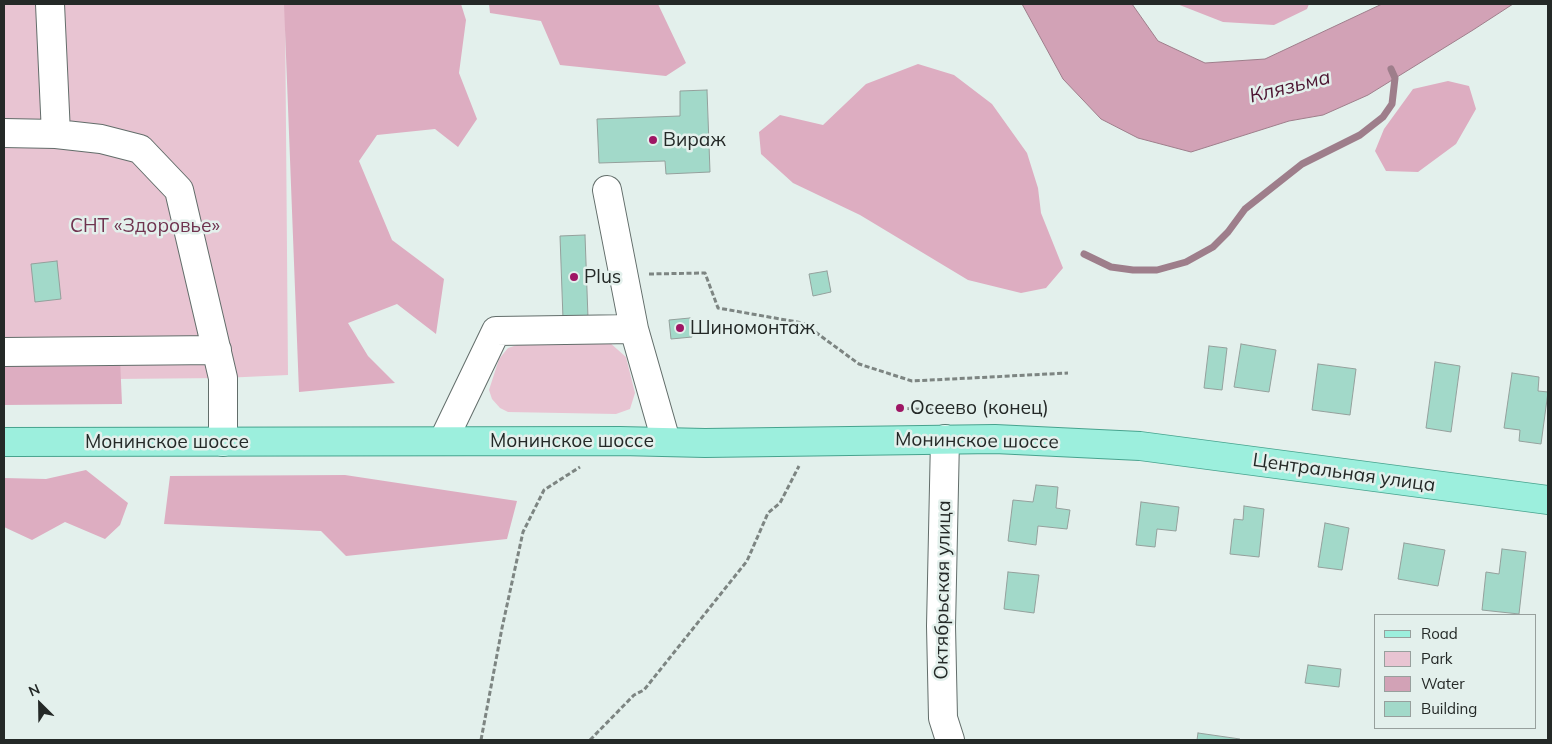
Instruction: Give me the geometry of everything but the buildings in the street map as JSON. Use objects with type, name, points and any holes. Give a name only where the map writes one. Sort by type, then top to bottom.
[{"type":"main road","name":"Монинское шоссе","points":[[4,442],[715,442],[995,439],[1140,446]]},
{"type":"main road","name":"Центральная улица","points":[[1140,446],[1548,500]]},
{"type":"street","points":[[50,4],[56,134]]},
{"type":"street","points":[[4,133],[56,134],[101,139],[140,149],[179,190],[223,378],[223,442]]},
{"type":"street","points":[[607,190],[634,329],[666,441]]},
{"type":"street","points":[[443,441],[496,331],[634,329]]},
{"type":"street","points":[[4,352],[217,350]]},
{"type":"street","name":"Октябрьская улица","points":[[945,439],[942,672],[943,718],[950,740]]},
{"type":"path","points":[[623,275],[706,273],[718,308],[803,322],[859,364],[912,381],[1068,373]]},
{"type":"path","points":[[900,408],[975,412]]},
{"type":"path","points":[[590,740],[634,695],[644,690],[747,561],[768,513],[780,503],[801,463]]},
{"type":"path","points":[[481,740],[502,628],[523,532],[544,490],[584,464]]},
{"type":"green space","name":"СНТ «Здоровье»","points":[[4,4],[285,4],[288,375],[223,378],[4,380]]},
{"type":"green space","points":[[526,342],[609,342],[626,357],[635,393],[630,409],[616,414],[508,412],[500,408],[492,399],[489,390],[499,359],[508,348]]},
{"type":"shaded area","points":[[284,4],[461,4],[466,20],[459,73],[477,119],[458,147],[435,129],[377,135],[359,161],[392,240],[444,279],[436,334],[397,304],[348,323],[368,356],[395,383],[299,392]]},
{"type":"shaded area","points":[[489,4],[658,4],[686,63],[666,76],[560,65],[541,21],[490,13]]},
{"type":"shaded area","points":[[1177,4],[1309,4],[1307,9],[1274,25],[1223,22]]},
{"type":"shaded area","points":[[918,64],[954,75],[992,104],[1027,153],[1038,188],[1041,213],[1063,268],[1046,288],[1021,293],[968,280],[860,215],[793,183],[761,154],[759,132],[780,115],[823,125],[866,84]]},
{"type":"shaded area","points":[[1448,81],[1469,86],[1476,109],[1456,144],[1418,172],[1386,171],[1375,151],[1384,129],[1413,89]]},
{"type":"shaded area","points":[[4,355],[120,358],[122,404],[4,405]]},
{"type":"shaded area","points":[[86,470],[128,503],[120,525],[105,539],[65,522],[32,540],[4,527],[4,478],[46,479]]},
{"type":"shaded area","points":[[345,475],[517,501],[507,539],[346,556],[321,531],[164,524],[170,476]]},
{"type":"water","name":"Клязьма","points":[[1022,4],[1132,4],[1158,41],[1205,63],[1265,59],[1382,4],[1513,4],[1368,95],[1323,115],[1289,121],[1191,152],[1138,138],[1101,119],[1063,79]]},
{"type":"waterway","points":[[1084,254],[1111,267],[1133,270],[1157,270],[1186,262],[1213,247],[1228,232],[1245,209],[1302,164],[1360,135],[1383,117],[1392,104],[1395,78],[1391,69]]},
{"type":"place","name":"Вираж","points":[[653,140]]},
{"type":"place","name":"Plus","points":[[574,277]]},
{"type":"place","name":"Шиномонтаж","points":[[680,328]]},
{"type":"place","name":"Осеево (конец)","points":[[900,408]]}]
